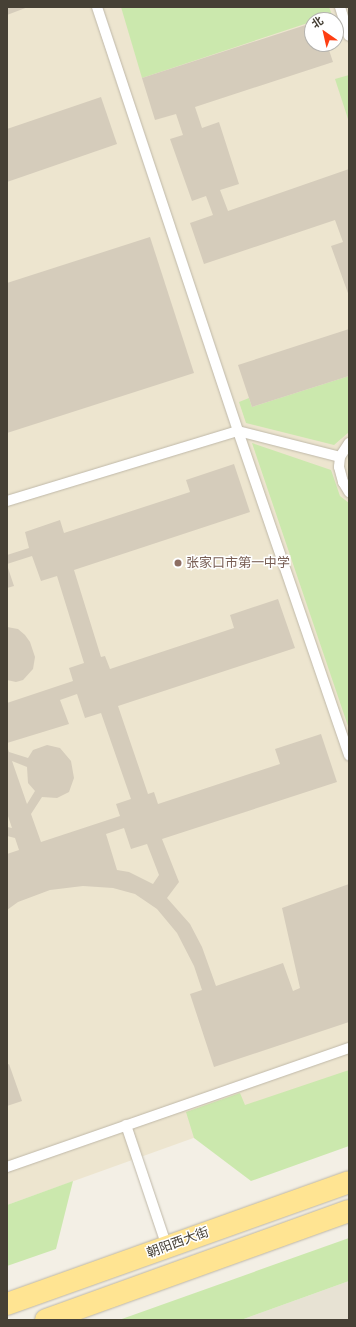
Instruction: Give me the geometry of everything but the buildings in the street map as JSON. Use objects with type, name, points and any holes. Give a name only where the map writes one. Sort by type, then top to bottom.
[{"type":"main road","name":"朝阳西大街","points":[[7,1304],[349,1182]]},
{"type":"main road","points":[[46,1320],[349,1211]]},
{"type":"lane","points":[[97,7],[238,432],[349,756]]},
{"type":"lane","points":[[340,7],[349,36]]},
{"type":"lane","points":[[7,502],[238,432],[340,456]]},
{"type":"lane","points":[[349,443],[340,456],[343,482],[349,492]]},
{"type":"lane","points":[[7,1167],[349,1048]]},
{"type":"lane","points":[[126,1125],[167,1247]]},
{"type":"shaded area","name":"张家口市第一中学","points":[[7,7],[349,7],[349,1082],[7,1205]]},
{"type":"shaded area","points":[[349,1281],[349,1320],[241,1320]]},
{"type":"green space","points":[[121,7],[329,7],[331,12],[304,12],[304,24],[142,78]]},
{"type":"green space","points":[[349,75],[349,122],[335,79]]},
{"type":"green space","points":[[349,376],[349,432],[334,445],[246,423],[239,402],[249,398],[252,407]]},
{"type":"green space","points":[[252,443],[331,470],[340,496],[349,503],[349,729]]},
{"type":"green space","points":[[349,1070],[349,1146],[251,1181],[194,1138],[186,1112],[240,1093],[245,1105]]},
{"type":"green space","points":[[73,1181],[56,1249],[7,1266],[7,1205]]},
{"type":"green space","points":[[349,1238],[349,1281],[241,1320],[119,1320]]},
{"type":"place","name":"张家口市第一中学","points":[[178,563]]}]
